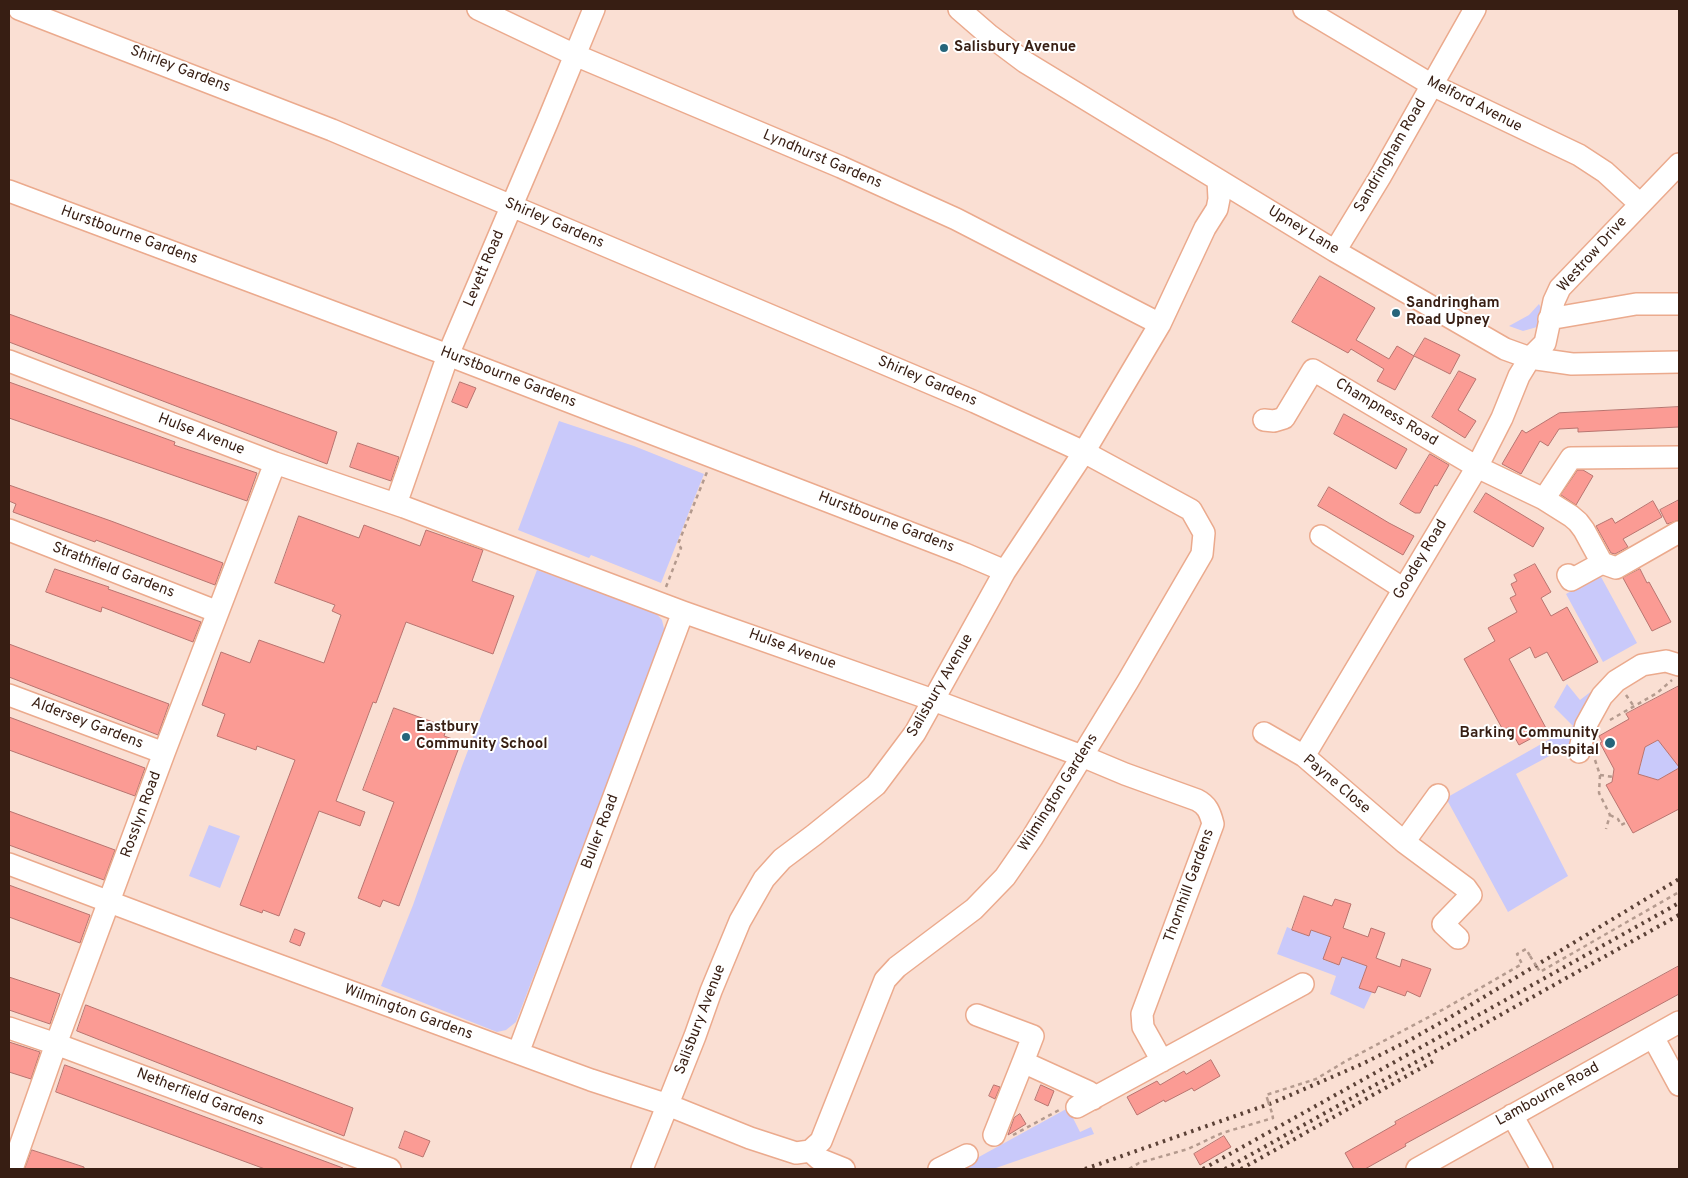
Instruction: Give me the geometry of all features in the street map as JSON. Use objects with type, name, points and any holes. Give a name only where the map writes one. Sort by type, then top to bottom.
[{"type":"street","name":"Shirley Gardens","points":[[19,9],[332,130],[966,398],[1084,452]]},
{"type":"street","name":"Lyndhurst Gardens","points":[[478,9],[575,55],[841,167],[956,219],[1160,324]]},
{"type":"street","name":"Levett Road","points":[[396,504],[448,355],[594,9]]},
{"type":"street","name":"Upney Lane","points":[[959,9],[1025,62],[1335,251],[1505,348],[1530,358],[1572,364],[1679,362]]},
{"type":"street","name":"Melford Avenue","points":[[1304,9],[1432,85],[1579,155],[1605,172],[1640,204]]},
{"type":"street","name":"Sandringham Road","points":[[1335,251],[1475,9]]},
{"type":"street","name":"Westrow Drive","points":[[1530,358],[1545,343],[1549,319],[1560,288],[1679,164]]},
{"type":"street","name":"Salisbury Avenue","points":[[642,1169],[740,921],[764,879],[782,858],[876,785],[915,733],[1005,571],[1084,452],[1160,324],[1204,228],[1217,210],[1219,199],[1218,180]]},
{"type":"street","name":"Hurstbourne Gardens","points":[[9,192],[448,355],[1005,571]]},
{"type":"street","points":[[1549,319],[1636,304],[1679,304]]},
{"type":"street","name":"Goodey Road","points":[[1304,756],[1477,467],[1502,418],[1519,376],[1530,358]]},
{"type":"street","name":"Hulse Avenue","points":[[9,361],[275,463],[396,504],[655,602],[932,700]]},
{"type":"street","name":"Champness Road","points":[[1264,420],[1274,421],[1284,418],[1313,370],[1477,467]]},
{"type":"street","name":"Wilmington Gardens","points":[[9,864],[222,945],[518,1053],[668,1105],[750,1138],[796,1152],[810,1151],[822,1141],[885,980],[897,967],[974,909],[1004,877],[1032,838],[1202,554],[1204,533],[1191,510],[1084,452]]},
{"type":"street","points":[[1544,499],[1571,458],[1679,457]]},
{"type":"street","name":"Rosslyn Road","points":[[12,1169],[56,1044],[164,753],[275,463]]},
{"type":"street","points":[[1477,467],[1544,499],[1578,522],[1602,563],[1616,568],[1679,532]]},
{"type":"street","name":"Strathfield Gardens","points":[[9,530],[218,612]]},
{"type":"street","points":[[1321,536],[1404,589]]},
{"type":"street","points":[[1569,578],[1602,563]]},
{"type":"street","name":"Buller Road","points":[[518,1053],[683,612]]},
{"type":"street","points":[[1586,754],[1586,725],[1602,696],[1616,681],[1642,665],[1666,661],[1679,665]]},
{"type":"street","name":"Aldersey Gardens","points":[[9,694],[164,753]]},
{"type":"street","name":"Thornhill Gardens","points":[[932,700],[1205,804],[1211,814],[1213,824],[1142,1014],[1143,1027],[1162,1061]]},
{"type":"street","name":"Payne Close","points":[[1264,733],[1304,756],[1404,842],[1466,888],[1471,895],[1443,924],[1458,938]]},
{"type":"street","points":[[1404,842],[1438,796]]},
{"type":"street","points":[[1085,1103],[1303,984]]},
{"type":"street","points":[[977,1015],[1033,1036],[1023,1062],[1002,1136]]},
{"type":"street","name":"Lambourne Road","points":[[1417,1169],[1679,1022]]},
{"type":"street","name":"Netherfield Gardens","points":[[9,1028],[390,1169]]},
{"type":"street","points":[[1653,1036],[1679,1085]]},
{"type":"street","points":[[1023,1062],[1089,1092],[1085,1103]]},
{"type":"street","points":[[1512,1115],[1542,1169]]},
{"type":"street","name":"Wilmington Gardens","points":[[810,1151],[819,1159],[844,1169]]},
{"type":"street","points":[[939,1169],[967,1155]]},
{"type":"path","points":[[655,602],[681,548],[678,544],[713,457]]},
{"type":"path","points":[[1606,722],[1657,693],[1679,675]]},
{"type":"path","points":[[1586,754],[1600,775],[1599,793],[1610,814],[1618,819],[1621,825],[1627,822]]},
{"type":"path","points":[[1600,775],[1613,777]]},
{"type":"path","points":[[1606,829],[1610,814]]},
{"type":"path","points":[[1131,1169],[1139,1164],[1188,1149],[1222,1134],[1273,1118],[1266,1095],[1316,1079],[1444,1009],[1522,964],[1516,954],[1526,949],[1540,972],[1679,892]]},
{"type":"path","points":[[1002,1136],[1069,1104],[1072,1110],[1085,1103]]},
{"type":"shaded area","points":[[1539,304],[1541,308],[1537,327],[1523,331],[1509,326],[1529,315]]},
{"type":"shaded area","points":[[559,421],[634,446],[704,474],[661,583],[591,555],[589,558],[518,530]]},
{"type":"shaded area","points":[[537,570],[654,611],[662,620],[665,633],[516,1022],[506,1030],[497,1032],[381,986],[413,905],[462,766]]},
{"type":"shaded area","points":[[1600,575],[1637,643],[1603,662],[1566,594]]},
{"type":"shaded area","points":[[1567,684],[1580,700],[1593,690],[1594,695],[1573,749],[1566,747],[1516,774],[1568,876],[1508,912],[1446,798],[1573,726],[1554,707]]},
{"type":"shaded area","points":[[1662,738],[1679,768],[1658,780],[1639,775],[1636,769],[1640,768],[1645,747]]},
{"type":"shaded area","points":[[209,825],[240,836],[220,888],[189,876]]},
{"type":"shaded area","points":[[1287,927],[1308,936],[1311,930],[1331,937],[1324,960],[1339,965],[1343,957],[1367,966],[1359,987],[1372,992],[1364,1009],[1330,994],[1336,976],[1277,954]]},
{"type":"shaded area","points":[[1068,1108],[1080,1132],[1091,1127],[1094,1134],[993,1169],[957,1169]]},
{"type":"building","points":[[1320,276],[1375,308],[1356,340],[1389,359],[1397,346],[1414,356],[1395,390],[1377,381],[1384,369],[1351,349],[1348,353],[1292,322]]},
{"type":"building","points":[[9,314],[337,432],[327,464],[9,342]]},
{"type":"building","points":[[1425,338],[1460,355],[1450,374],[1414,356]]},
{"type":"building","points":[[1459,371],[1476,379],[1458,410],[1476,421],[1465,438],[1432,417]]},
{"type":"building","points":[[9,382],[175,442],[174,445],[257,473],[247,501],[9,418]]},
{"type":"building","points":[[460,382],[476,388],[467,408],[452,402]]},
{"type":"building","points":[[1679,407],[1679,427],[1578,432],[1578,428],[1559,429],[1548,446],[1540,441],[1521,474],[1502,464],[1522,430],[1526,433],[1559,413]]},
{"type":"building","points":[[1344,414],[1407,449],[1396,469],[1334,434]]},
{"type":"building","points":[[358,443],[399,457],[391,481],[350,467]]},
{"type":"building","points":[[1430,454],[1449,465],[1437,486],[1435,485],[1420,513],[1415,513],[1400,504]]},
{"type":"building","points":[[1578,470],[1583,470],[1593,476],[1576,505],[1561,495]]},
{"type":"building","points":[[9,485],[223,563],[215,585],[96,540],[95,542],[13,512],[16,504],[9,501]]},
{"type":"building","points":[[1329,487],[1414,536],[1403,555],[1318,506]]},
{"type":"building","points":[[1486,493],[1544,528],[1533,547],[1474,512]]},
{"type":"building","points":[[1679,500],[1679,520],[1667,524],[1660,510]]},
{"type":"building","points":[[1653,501],[1662,517],[1623,539],[1628,547],[1615,554],[1611,553],[1596,526],[1612,518],[1615,523]]},
{"type":"building","points":[[299,516],[359,538],[364,525],[420,546],[426,530],[483,550],[472,581],[514,596],[493,654],[406,622],[376,703],[373,702],[336,801],[365,812],[360,826],[319,811],[279,916],[263,910],[262,913],[240,905],[295,760],[257,746],[256,750],[217,736],[225,714],[202,705],[221,652],[250,663],[259,640],[324,663],[341,615],[332,611],[335,605],[275,583]]},
{"type":"building","points":[[1535,564],[1551,592],[1541,598],[1551,616],[1567,607],[1598,662],[1563,681],[1547,652],[1535,658],[1530,647],[1509,659],[1547,730],[1519,745],[1509,727],[1503,730],[1464,659],[1495,641],[1488,628],[1517,612],[1510,598],[1516,595],[1511,584],[1517,581],[1514,575]]},
{"type":"building","points":[[55,569],[109,587],[108,589],[201,622],[193,642],[102,607],[101,612],[46,592]]},
{"type":"building","points":[[1640,569],[1671,622],[1652,631],[1623,578]]},
{"type":"building","points":[[9,644],[169,704],[158,735],[9,677]]},
{"type":"building","points":[[1679,686],[1679,767],[1658,740],[1645,747],[1638,774],[1658,780],[1679,768],[1679,809],[1633,833],[1606,785],[1612,782],[1614,769],[1600,743],[1602,742],[1599,736],[1629,719],[1626,714]]},
{"type":"building","points":[[394,708],[447,727],[444,736],[461,742],[399,906],[383,900],[380,907],[358,898],[394,802],[363,790]]},
{"type":"building","points":[[9,717],[145,768],[135,796],[9,750]]},
{"type":"building","points":[[9,811],[115,850],[104,880],[9,845]]},
{"type":"building","points":[[9,885],[90,915],[80,943],[9,917]]},
{"type":"building","points":[[1304,896],[1332,906],[1335,899],[1351,904],[1343,928],[1368,937],[1371,928],[1385,933],[1376,958],[1400,967],[1402,959],[1431,969],[1420,997],[1407,991],[1405,996],[1378,986],[1375,993],[1359,988],[1367,966],[1342,957],[1339,965],[1323,959],[1331,937],[1311,930],[1309,936],[1292,930]]},
{"type":"building","points":[[295,929],[305,933],[300,946],[290,942]]},
{"type":"building","points":[[1679,966],[1679,994],[1405,1144],[1406,1146],[1365,1169],[1354,1169],[1345,1153],[1396,1124],[1395,1122]]},
{"type":"building","points":[[9,977],[60,994],[50,1024],[9,1010]]},
{"type":"building","points":[[86,1005],[353,1108],[344,1136],[77,1031]]},
{"type":"building","points":[[9,1042],[40,1052],[31,1079],[9,1072]]},
{"type":"building","points":[[1211,1060],[1220,1076],[1194,1091],[1192,1088],[1165,1102],[1164,1100],[1137,1115],[1127,1097],[1157,1081],[1160,1085],[1184,1071],[1186,1074]]},
{"type":"building","points":[[65,1065],[343,1169],[265,1169],[56,1092]]},
{"type":"building","points":[[994,1085],[1000,1087],[995,1099],[989,1096]]},
{"type":"building","points":[[1041,1085],[1054,1091],[1048,1106],[1035,1100]]},
{"type":"building","points":[[1020,1114],[1026,1124],[1008,1135],[1014,1118]]},
{"type":"building","points":[[405,1131],[430,1141],[423,1157],[399,1148]]},
{"type":"building","points":[[1224,1136],[1231,1147],[1200,1165],[1194,1154]]},
{"type":"building","points":[[32,1150],[84,1167],[84,1169],[25,1169]]},
{"type":"railway","points":[[1085,1169],[1272,1103],[1362,1064],[1449,1018],[1679,879]]},
{"type":"railway","points":[[1203,1169],[1679,903]]},
{"type":"railway","points":[[1225,1169],[1679,915]]},
{"type":"railway","points":[[1241,1169],[1437,1059]]},
{"type":"place","name":"Salisbury Avenue","points":[[944,48]]},
{"type":"place","name":"Sandringham Road Upney","points":[[1396,313]]},
{"type":"place","name":"Eastbury Community School","points":[[406,737]]},
{"type":"place","name":"Barking Community Hospital","points":[[1610,743]]}]
